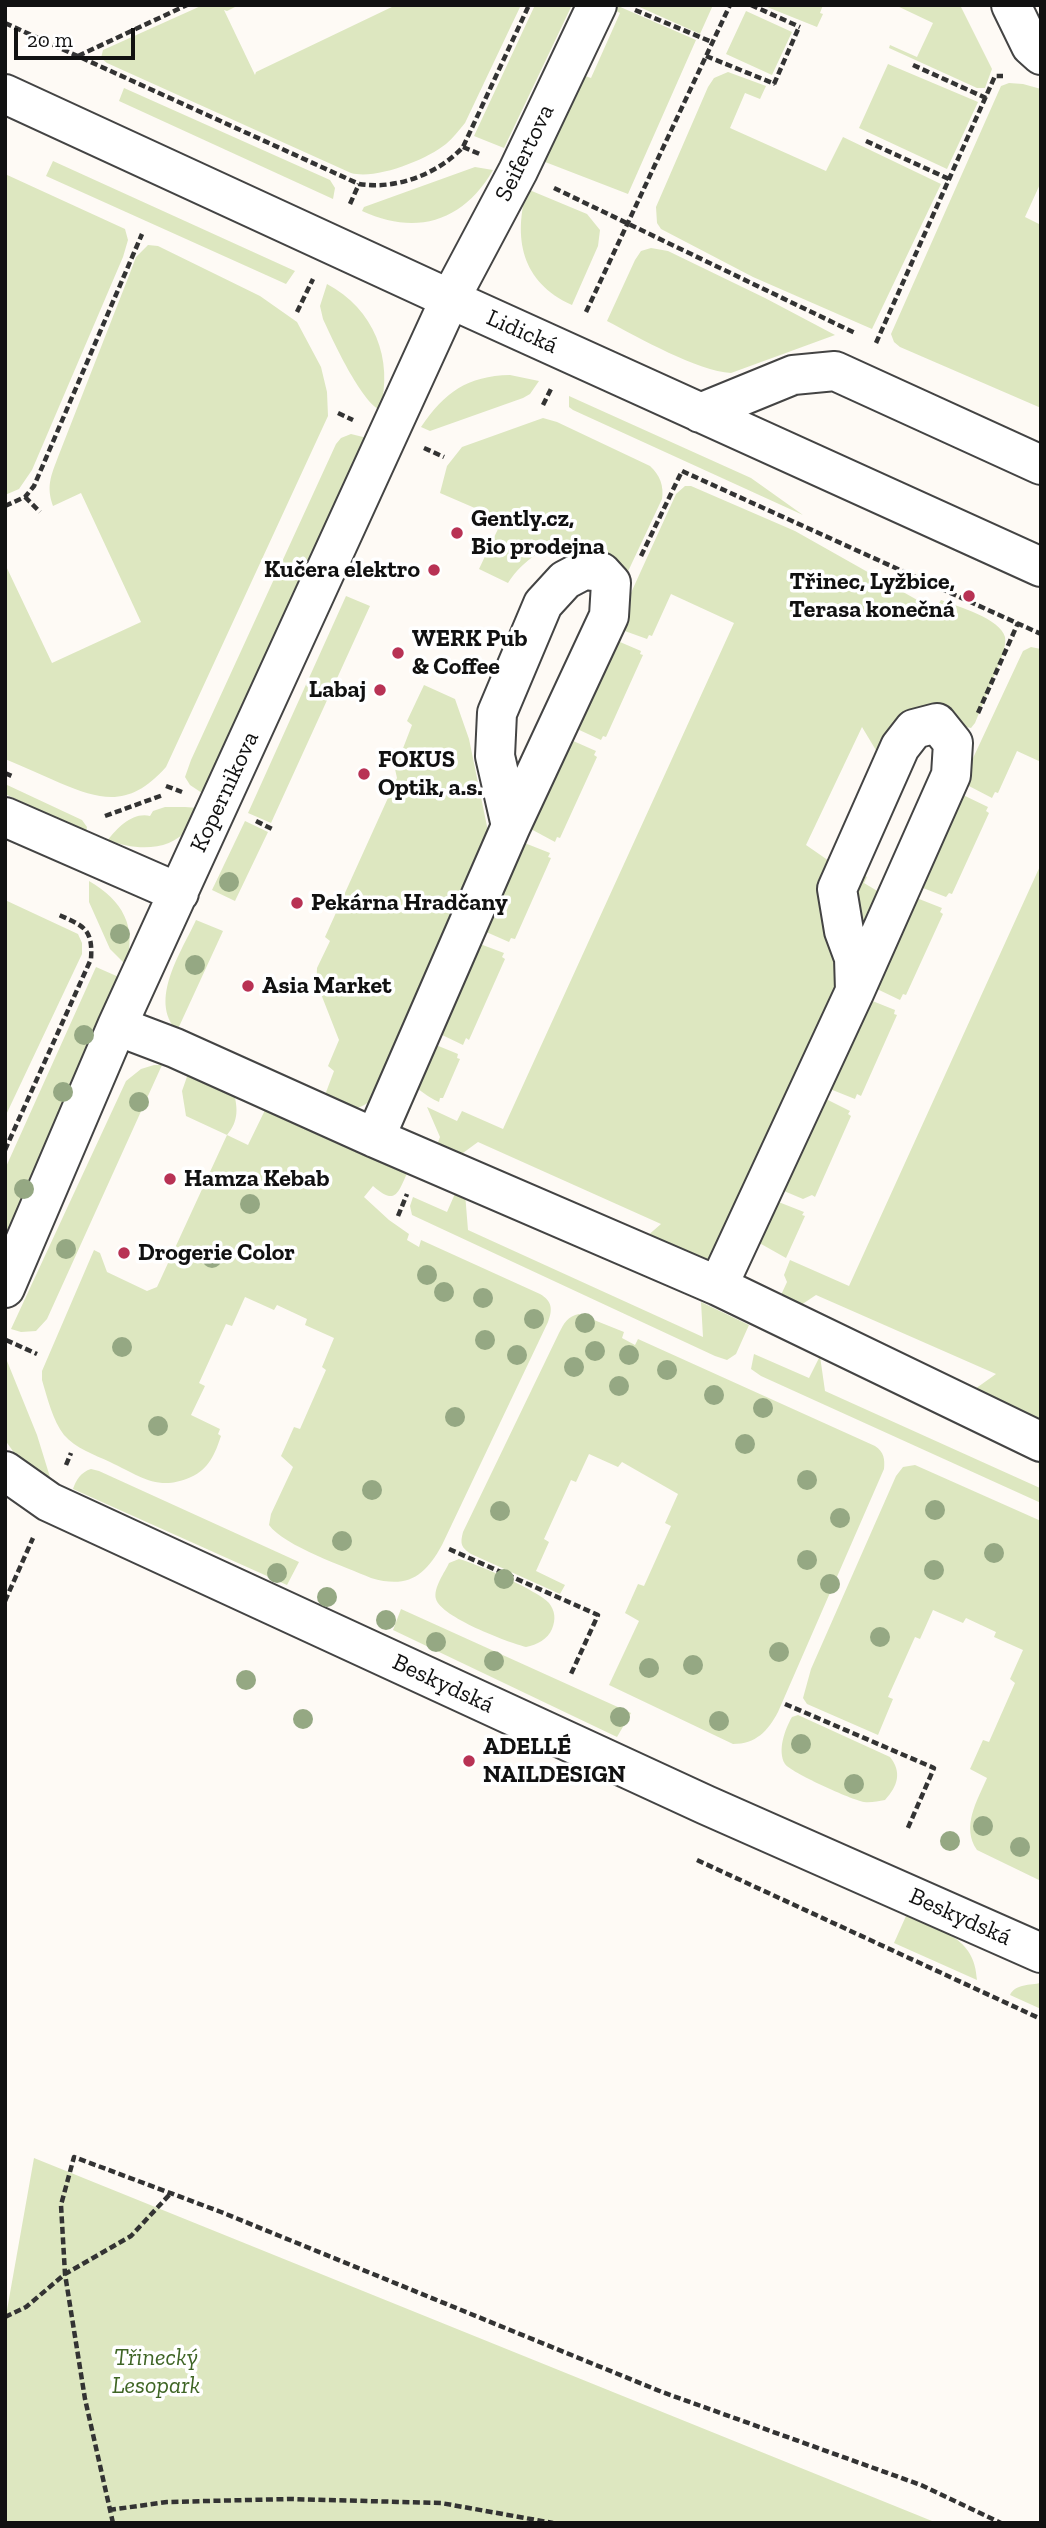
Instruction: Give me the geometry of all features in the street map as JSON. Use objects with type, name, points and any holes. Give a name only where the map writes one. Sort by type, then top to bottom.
[{"type":"street","name":"Seifertova","points":[[450,299],[518,171],[597,5]]},
{"type":"street","points":[[1011,5],[1031,46],[1041,54]]},
{"type":"street","name":"Lidická","points":[[5,94],[1041,568]]},
{"type":"street","name":"Kopernikova","points":[[5,1288],[117,1026],[450,299]]},
{"type":"street","points":[[700,413],[793,375],[835,371],[1041,465]]},
{"type":"street","points":[[376,1139],[511,826],[609,616],[611,583],[601,572],[584,570],[565,580],[542,604],[497,713],[495,756],[511,826]]},
{"type":"street","points":[[718,1286],[855,991],[951,775],[953,743],[937,723],[915,729],[900,747],[837,889],[845,931],[854,958],[855,991]]},
{"type":"street","points":[[5,817],[179,893]]},
{"type":"street","points":[[117,1026],[175,1048],[376,1139],[718,1286],[1041,1442]]},
{"type":"street","name":"Beskydská","points":[[5,1471],[49,1502],[706,1805],[1041,1953]]},
{"type":"path","points":[[77,56],[187,5]]},
{"type":"path","points":[[5,23],[359,184],[373,186],[417,177],[453,158],[463,147],[529,5]]},
{"type":"path","points":[[586,312],[730,5]]},
{"type":"path","points":[[706,55],[775,84],[799,27],[751,5]]},
{"type":"path","points":[[626,6],[712,42]]},
{"type":"path","points":[[914,65],[986,98]]},
{"type":"path","points":[[888,349],[876,343],[995,76],[1006,75]]},
{"type":"path","points":[[866,141],[949,179]]},
{"type":"path","points":[[543,183],[863,337]]},
{"type":"path","points":[[350,204],[359,184]]},
{"type":"path","points":[[5,506],[25,497],[34,486],[142,234]]},
{"type":"path","points":[[297,312],[313,279]]},
{"type":"path","points":[[543,405],[551,388]]},
{"type":"path","points":[[413,444],[444,457]]},
{"type":"path","points":[[609,616],[625,589],[681,471],[1041,634]]},
{"type":"path","points":[[25,497],[40,512]]},
{"type":"path","points":[[951,775],[1018,623]]},
{"type":"path","points":[[5,773],[17,778]]},
{"type":"path","points":[[102,817],[163,795]]},
{"type":"path","points":[[246,817],[274,830]]},
{"type":"path","points":[[5,1150],[91,959],[92,943],[89,933],[82,925],[59,915]]},
{"type":"path","points":[[6,1340],[37,1354]]},
{"type":"path","points":[[5,1601],[36,1531]]},
{"type":"path","points":[[449,1549],[598,1615],[571,1674]]},
{"type":"path","points":[[785,1704],[934,1768],[907,1830]]},
{"type":"path","points":[[697,1860],[1041,2018]]},
{"type":"path","points":[[113,2523],[85,2399],[65,2274],[61,2205],[74,2157],[171,2193],[662,2392],[920,2485],[1001,2523]]},
{"type":"path","points":[[5,2317],[26,2307],[65,2274],[131,2236],[171,2193]]},
{"type":"path","points":[[108,2510],[167,2502],[290,2498],[441,2503],[553,2523]]},
{"type":"green space","points":[[203,5],[239,5],[224,10],[255,75],[256,72],[396,5],[521,5],[465,123],[451,139],[414,162],[374,174],[361,174],[351,173],[101,58],[103,50]]},
{"type":"green space","points":[[535,5],[572,5],[504,148],[474,136]]},
{"type":"green space","points":[[635,5],[713,5],[700,34]]},
{"type":"green space","points":[[762,5],[823,5],[820,13],[823,14],[817,27]]},
{"type":"green space","points":[[895,5],[960,5],[992,69],[985,88],[977,88],[889,48],[890,45],[917,57],[933,23]]},
{"type":"green space","points":[[618,6],[696,40],[628,194],[540,160],[579,74],[591,78],[620,13],[616,11]]},
{"type":"green space","points":[[746,11],[792,32],[772,75],[726,54]]},
{"type":"green space","points":[[888,64],[978,102],[947,169],[859,128]]},
{"type":"green space","points":[[728,72],[766,86],[760,99],[745,93],[730,128],[826,171],[843,137],[941,184],[872,329],[753,277],[661,229],[657,223],[656,207],[708,87],[714,78]]},
{"type":"green space","points":[[1009,83],[1041,89],[1041,182],[1025,217],[1041,225],[1041,408],[900,347],[891,334],[1001,86]]},
{"type":"green space","points":[[124,88],[330,180],[335,188],[333,199],[119,101]]},
{"type":"green space","points":[[53,161],[295,271],[286,284],[46,176]]},
{"type":"green space","points":[[475,167],[493,170],[467,202],[436,219],[419,223],[401,222],[382,219],[362,211],[364,207]]},
{"type":"green space","points":[[5,174],[125,229],[128,240],[32,470],[19,489],[5,495]]},
{"type":"green space","points":[[527,189],[587,214],[600,230],[598,246],[572,305],[541,284],[525,257],[521,225]]},
{"type":"green space","points":[[148,245],[158,246],[260,296],[297,322],[321,367],[327,392],[328,416],[166,767],[141,789],[117,797],[104,797],[76,789],[5,759],[5,564],[52,663],[141,622],[81,493],[53,506],[50,487],[58,457],[136,257]]},
{"type":"green space","points":[[651,248],[668,251],[835,335],[731,373],[702,366],[669,353],[607,321],[635,260],[641,251]]},
{"type":"green space","points":[[327,284],[357,307],[376,337],[384,372],[380,410],[356,383],[323,319],[320,306]]},
{"type":"green space","points":[[510,375],[539,381],[530,394],[523,398],[430,431],[421,427],[439,404],[458,388],[481,379]]},
{"type":"green space","points":[[569,396],[751,478],[803,515],[573,410],[569,407]]},
{"type":"green space","points":[[543,418],[650,466],[659,477],[662,499],[624,580],[614,562],[600,550],[585,544],[568,543],[551,547],[534,556],[508,583],[479,569],[498,529],[482,521],[484,512],[440,493],[447,466],[462,447]]},
{"type":"green space","points":[[351,434],[367,438],[205,795],[190,785],[185,777],[191,760],[336,444],[341,438]]},
{"type":"green space","points":[[685,486],[691,486],[795,531],[935,610],[941,600],[978,614],[995,624],[1005,637],[1003,654],[971,728],[966,727],[952,714],[880,757],[862,727],[806,845],[832,863],[845,977],[715,1257],[704,1262],[638,1244],[661,1224],[478,1142],[452,1161],[434,1153],[440,1137],[427,1107],[457,1121],[462,1111],[503,1129],[734,623],[671,594],[652,636],[649,635],[647,639],[622,630],[620,617],[676,494]]},
{"type":"green space","points":[[346,596],[370,606],[271,823],[248,813]]},
{"type":"green space","points":[[613,639],[641,651],[640,654],[643,655],[606,737],[603,736],[601,740],[575,728]]},
{"type":"green space","points":[[1031,647],[1041,649],[1041,762],[1017,751],[998,793],[995,792],[992,798],[967,785],[967,771],[1023,651]]},
{"type":"green space","points":[[424,685],[455,699],[469,739],[489,836],[374,1098],[355,1108],[336,1107],[322,1103],[334,1071],[328,1066],[339,1040],[321,994],[316,992],[317,968],[330,941],[325,937],[397,778],[395,769],[412,725],[407,721]]},
{"type":"green space","points":[[571,740],[596,751],[594,755],[597,757],[560,838],[557,837],[555,842],[529,828]]},
{"type":"green space","points":[[5,784],[82,820],[87,827],[86,832],[5,794]]},
{"type":"green space","points":[[963,795],[988,807],[986,811],[989,813],[952,894],[949,893],[946,897],[921,885]]},
{"type":"green space","points":[[165,807],[199,808],[188,828],[171,842],[140,847],[108,840],[132,818],[150,816],[153,811]]},
{"type":"green space","points":[[245,821],[268,832],[235,901],[212,890]]},
{"type":"green space","points":[[522,842],[550,853],[548,857],[551,858],[515,939],[511,938],[509,942],[484,931]]},
{"type":"green space","points":[[1041,864],[1041,1422],[968,1394],[996,1374],[816,1295],[789,1313],[775,1308],[787,1282],[784,1275],[790,1260],[849,1286]]},
{"type":"green space","points":[[863,875],[867,877],[864,883],[884,895],[867,935],[847,904]]},
{"type":"green space","points":[[89,881],[111,897],[124,916],[130,938],[126,965],[110,949],[89,902]]},
{"type":"green space","points":[[914,897],[942,908],[940,912],[943,914],[906,995],[903,994],[900,1000],[877,989]]},
{"type":"green space","points":[[5,900],[78,934],[82,943],[82,954],[5,1117]]},
{"type":"green space","points":[[196,920],[223,931],[177,1031],[169,1019],[167,990],[176,961]]},
{"type":"green space","points":[[480,944],[504,953],[502,957],[505,959],[469,1040],[466,1038],[463,1045],[440,1034]]},
{"type":"green space","points":[[96,967],[121,978],[5,1237],[5,1169]]},
{"type":"green space","points":[[870,1000],[895,1010],[894,1014],[897,1015],[861,1096],[857,1094],[855,1099],[830,1089]]},
{"type":"green space","points":[[436,1045],[458,1054],[457,1058],[460,1059],[439,1102],[409,1084]]},
{"type":"green space","points":[[162,1065],[47,1319],[36,1331],[21,1332],[11,1329],[126,1081],[141,1069]]},
{"type":"green space","points":[[189,1071],[233,1090],[236,1114],[234,1124],[227,1135],[186,1116],[182,1091]]},
{"type":"green space","points":[[826,1099],[850,1111],[848,1114],[851,1116],[815,1197],[812,1195],[803,1199],[782,1188]]},
{"type":"green space","points":[[267,1106],[409,1169],[396,1194],[387,1195],[373,1186],[364,1197],[409,1234],[407,1240],[419,1247],[421,1240],[540,1294],[549,1303],[551,1313],[548,1322],[442,1545],[422,1572],[405,1581],[371,1578],[332,1562],[288,1541],[269,1525],[271,1514],[293,1467],[281,1456],[294,1427],[300,1429],[326,1370],[322,1367],[334,1338],[305,1325],[307,1319],[277,1305],[274,1310],[245,1297],[232,1326],[226,1324],[199,1383],[205,1386],[191,1415],[220,1429],[218,1434],[221,1436],[210,1460],[202,1470],[191,1477],[159,1483],[140,1477],[74,1444],[64,1435],[54,1416],[42,1380],[42,1371],[94,1250],[100,1253],[107,1272],[147,1291],[157,1287],[227,1135],[248,1145]]},
{"type":"green space","points":[[457,1189],[465,1193],[468,1230],[703,1337],[701,1302],[749,1325],[736,1354],[727,1360],[715,1356],[412,1215],[410,1206],[413,1197],[447,1212]]},
{"type":"green space","points":[[776,1201],[804,1212],[802,1215],[805,1216],[786,1258],[754,1240]]},
{"type":"green space","points":[[579,1314],[624,1332],[622,1338],[635,1345],[638,1339],[875,1446],[883,1456],[884,1469],[778,1712],[760,1735],[748,1742],[733,1744],[609,1685],[639,1621],[625,1613],[638,1584],[644,1586],[671,1526],[665,1523],[678,1494],[622,1462],[618,1467],[589,1454],[576,1482],[571,1480],[544,1539],[549,1542],[536,1571],[565,1585],[560,1594],[471,1554],[462,1545],[463,1532],[559,1333],[572,1316]]},
{"type":"green space","points":[[754,1354],[809,1378],[820,1356],[825,1391],[1040,1488],[1038,1456],[1041,1456],[1041,1503],[761,1376],[751,1369]]},
{"type":"green space","points":[[5,1356],[37,1435],[50,1477],[20,1461],[5,1440]]},
{"type":"green space","points":[[915,1465],[1041,1521],[1041,1881],[977,1850],[970,1832],[972,1814],[987,1778],[970,1769],[983,1740],[989,1742],[1015,1683],[1010,1679],[1023,1650],[994,1637],[996,1632],[966,1618],[963,1623],[933,1610],[920,1639],[915,1637],[888,1697],[893,1699],[878,1735],[807,1704],[803,1698],[811,1669],[896,1476],[903,1467]]},
{"type":"green space","points":[[91,1469],[299,1562],[287,1585],[73,1489],[79,1477]]},
{"type":"green space","points":[[459,1559],[520,1585],[549,1603],[554,1618],[548,1636],[526,1647],[476,1628],[441,1606],[436,1599],[438,1585],[449,1563]]},
{"type":"green space","points":[[401,1609],[631,1713],[617,1737],[393,1630]]},
{"type":"green space","points":[[798,1715],[890,1757],[896,1768],[897,1779],[885,1800],[857,1800],[789,1768],[783,1759],[783,1740],[792,1717]]},
{"type":"green space","points":[[906,1916],[943,1931],[963,1944],[975,1965],[977,1980],[894,1943]]},
{"type":"green space","points":[[1041,1983],[1041,2009],[1010,1995],[1019,1987]]},
{"type":"green space","name":"Třinecký Lesopark","points":[[34,2158],[937,2523],[5,2523],[5,2311]]},
{"type":"place","name":"Gently.cz, Bio prodejna","points":[[457,533]]},
{"type":"place","name":"Kučera elektro","points":[[434,570]]},
{"type":"place","name":"Třinec, Lyžbice, Terasa konečná","points":[[969,596]]},
{"type":"place","name":"WERK Pub & Coffee","points":[[398,653]]},
{"type":"place","name":"Labaj","points":[[380,690]]},
{"type":"place","name":"FOKUS Optik, a.s.","points":[[364,774]]},
{"type":"place","name":"Pekárna Hradčany","points":[[297,903]]},
{"type":"place","name":"Asia Market","points":[[248,986]]},
{"type":"place","name":"Hamza Kebab","points":[[170,1179]]},
{"type":"place","name":"Drogerie Color","points":[[124,1253]]},
{"type":"place","name":"ADELLÉ NAILDESIGN","points":[[469,1761]]}]
